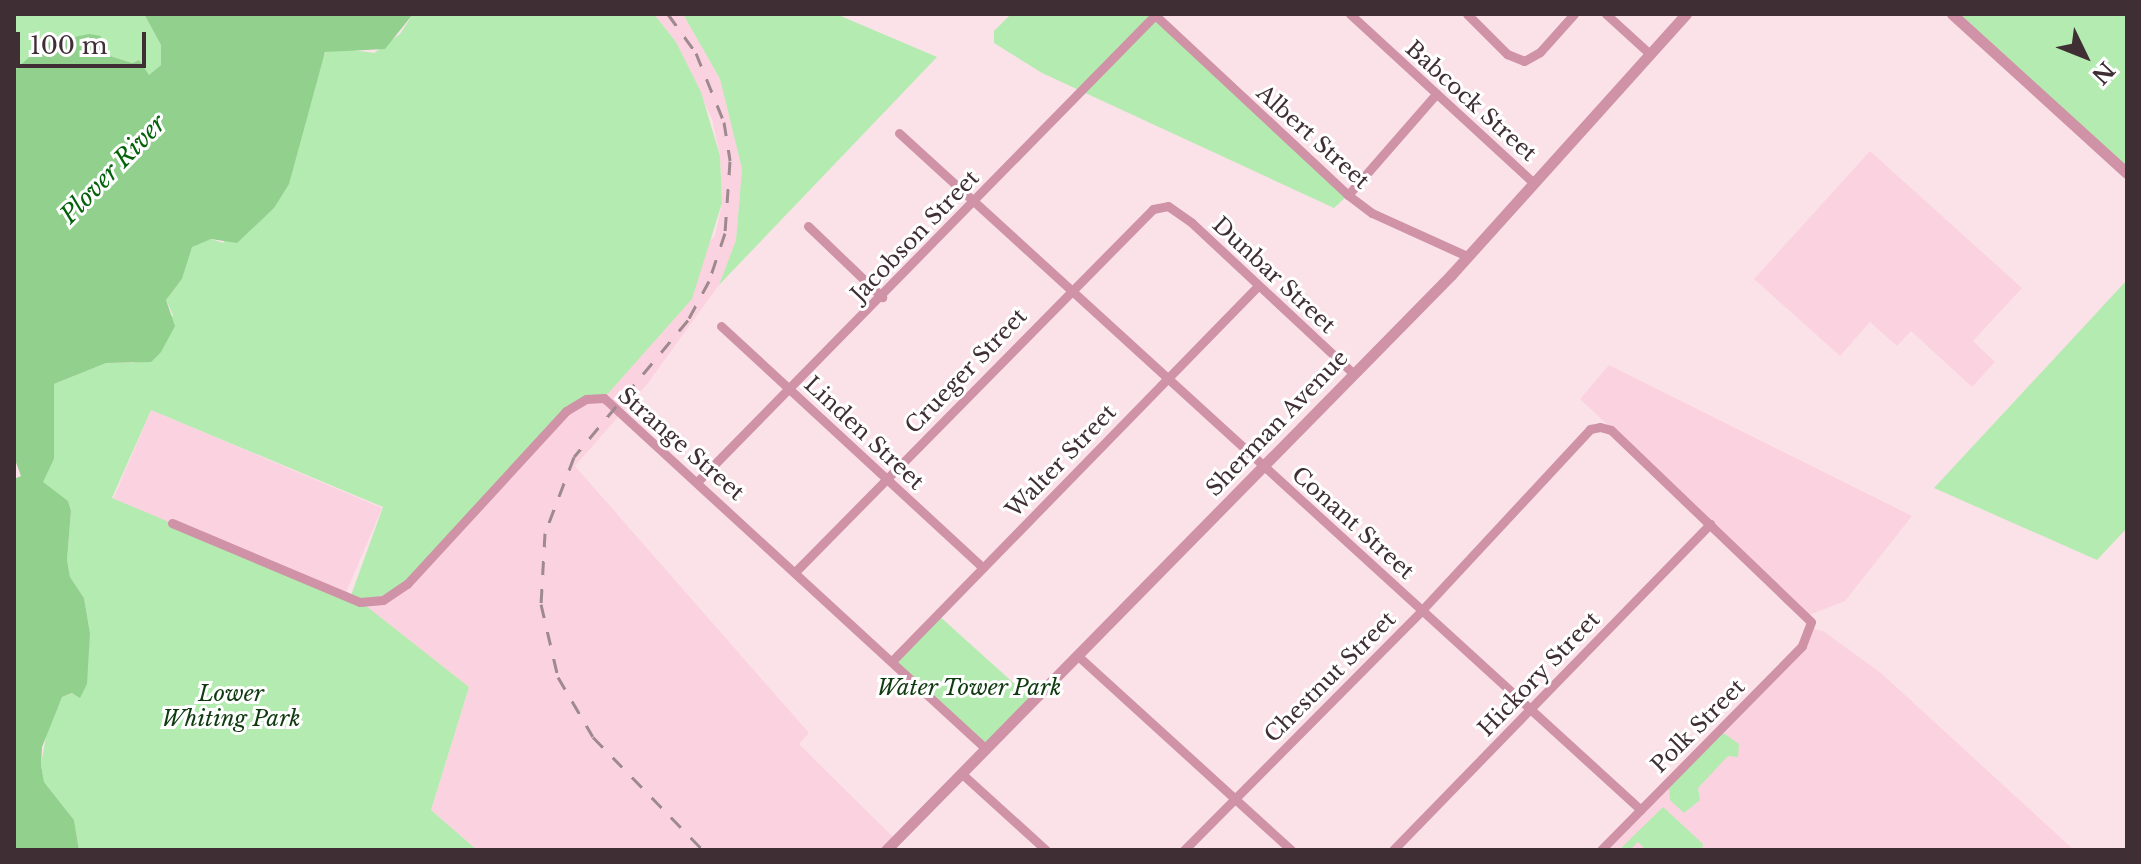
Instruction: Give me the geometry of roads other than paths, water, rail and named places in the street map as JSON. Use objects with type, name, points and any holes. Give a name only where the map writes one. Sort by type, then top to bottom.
[{"type":"street","name":"Babcock Street","points":[[1350,14],[1534,183]]},
{"type":"street","points":[[1467,14],[1507,54],[1524,61],[1540,52],[1574,14]]},
{"type":"street","points":[[1606,14],[1650,54]]},
{"type":"street","name":"Sherman Avenue","points":[[886,850],[1467,256],[1686,14]]},
{"type":"street","points":[[1952,14],[2127,173]]},
{"type":"street","name":"Albert Street","points":[[1155,15],[1348,195],[1372,213],[1467,256]]},
{"type":"street","name":"Jacobson Street","points":[[698,481],[882,297],[1155,15]]},
{"type":"street","points":[[1348,195],[1436,94]]},
{"type":"street","name":"Conant Street","points":[[899,133],[1641,810]]},
{"type":"street","name":"Crueger Street","points":[[796,571],[1143,217],[1168,206]]},
{"type":"street","name":"Dunbar Street","points":[[1168,206],[1353,373]]},
{"type":"street","points":[[808,226],[882,297]]},
{"type":"street","name":"Walter Street","points":[[892,661],[1257,287]]},
{"type":"street","name":"Linden Street","points":[[721,326],[982,567]]},
{"type":"street","name":"Strange Street","points":[[172,523],[370,603],[403,589],[557,420],[586,399],[614,404],[985,748]]},
{"type":"street","name":"Chestnut Street","points":[[1184,850],[1422,610],[1590,429],[1600,427],[1611,430],[1710,524]]},
{"type":"street","name":"Polk Street","points":[[1601,850],[1802,646],[1811,622],[1710,524]]},
{"type":"street","name":"Hickory Street","points":[[1393,850],[1710,524]]},
{"type":"street","points":[[1078,656],[1291,850]]},
{"type":"street","points":[[961,773],[1046,850]]},
{"type":"water","name":"Plover River","points":[[144,14],[413,14],[385,49],[325,52],[289,184],[274,208],[237,243],[211,239],[192,247],[182,279],[166,300],[175,326],[161,352],[151,362],[106,363],[54,384],[54,459],[43,482],[68,501],[71,511],[67,560],[70,577],[84,598],[90,633],[87,684],[80,698],[72,693],[62,697],[42,747],[41,765],[44,782],[74,820],[79,850],[14,850],[14,479],[21,476],[14,457],[14,71],[45,43],[89,34],[101,36],[100,46],[110,56],[132,63],[139,60],[149,75],[161,65],[161,45]]},
{"type":"railway","points":[[668,14],[696,53],[724,122],[730,161],[725,233],[709,281],[688,320],[574,457],[545,533],[541,604],[558,677],[593,737],[703,850]]},
{"type":"park label","name":"Water Tower Park","points":[[969,688]]},
{"type":"park label","name":"Lower Whiting Park","points":[[231,706]]}]
